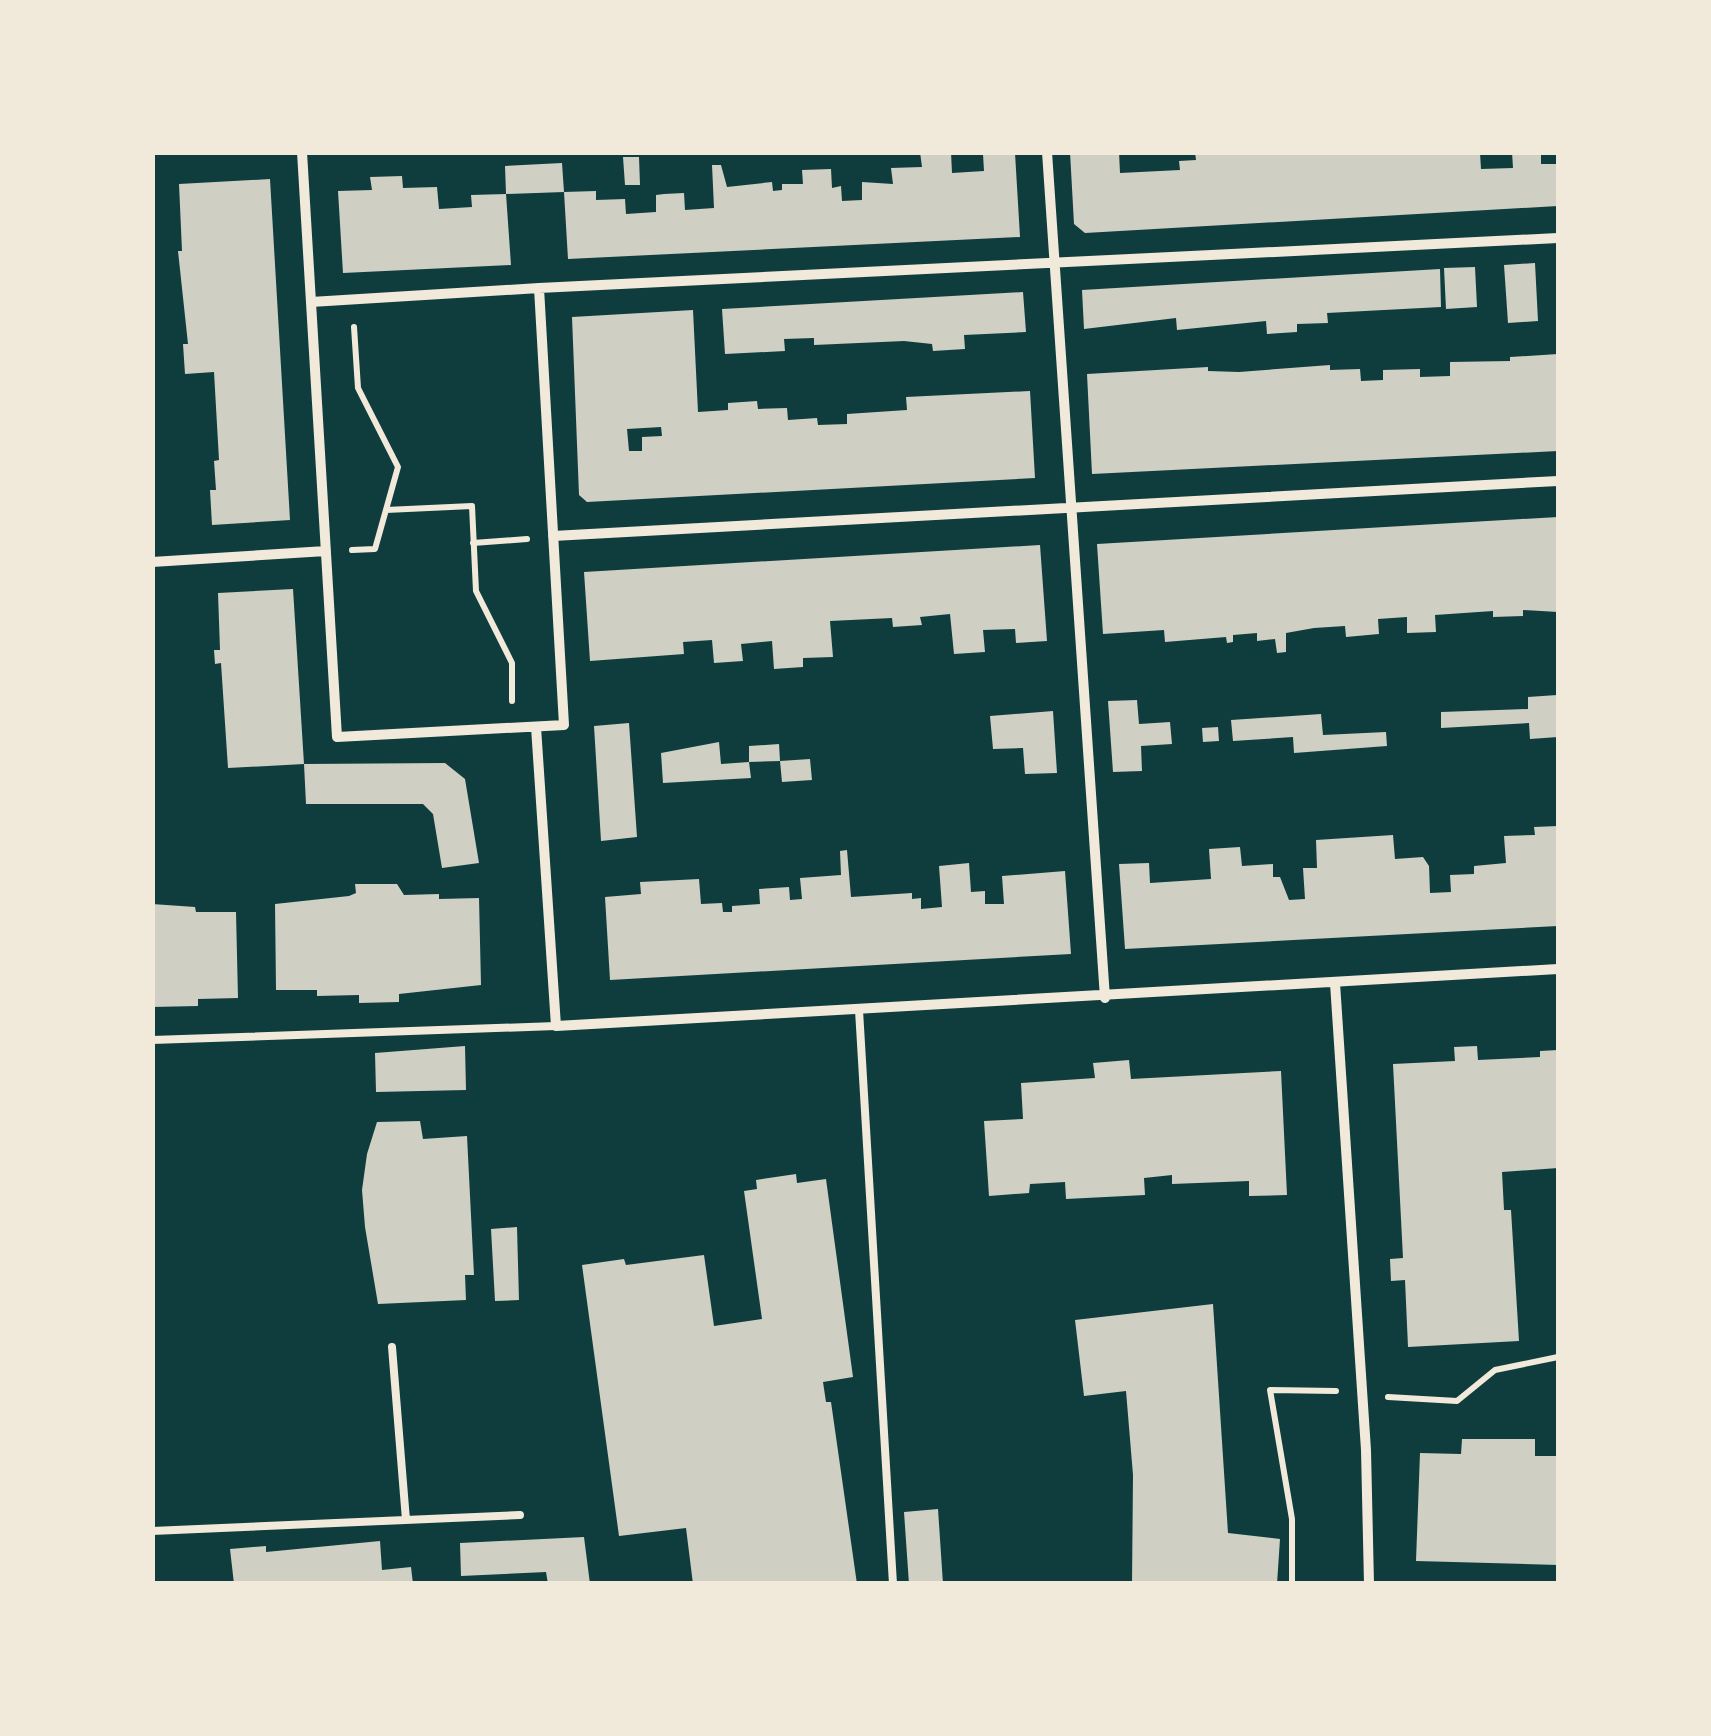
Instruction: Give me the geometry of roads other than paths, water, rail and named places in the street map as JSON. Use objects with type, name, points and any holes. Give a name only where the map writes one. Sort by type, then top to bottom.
[{"type":"street","points":[[302,152],[337,737],[564,725],[539,288]]},
{"type":"street","points":[[1046,152],[1104,998]]},
{"type":"street","points":[[311,302],[1558,238]]},
{"type":"street","points":[[554,536],[1558,481]]},
{"type":"street","points":[[152,562],[326,552]]},
{"type":"street","points":[[536,726],[556,1026],[1104,998],[1558,969]]},
{"type":"street","points":[[1335,982],[1363,1394],[1370,1584]]},
{"type":"lane","points":[[858,1010],[894,1584]]},
{"type":"lane","points":[[152,1040],[556,1026]]},
{"type":"lane","points":[[392,1347],[406,1520]]},
{"type":"lane","points":[[152,1531],[520,1516]]}]
